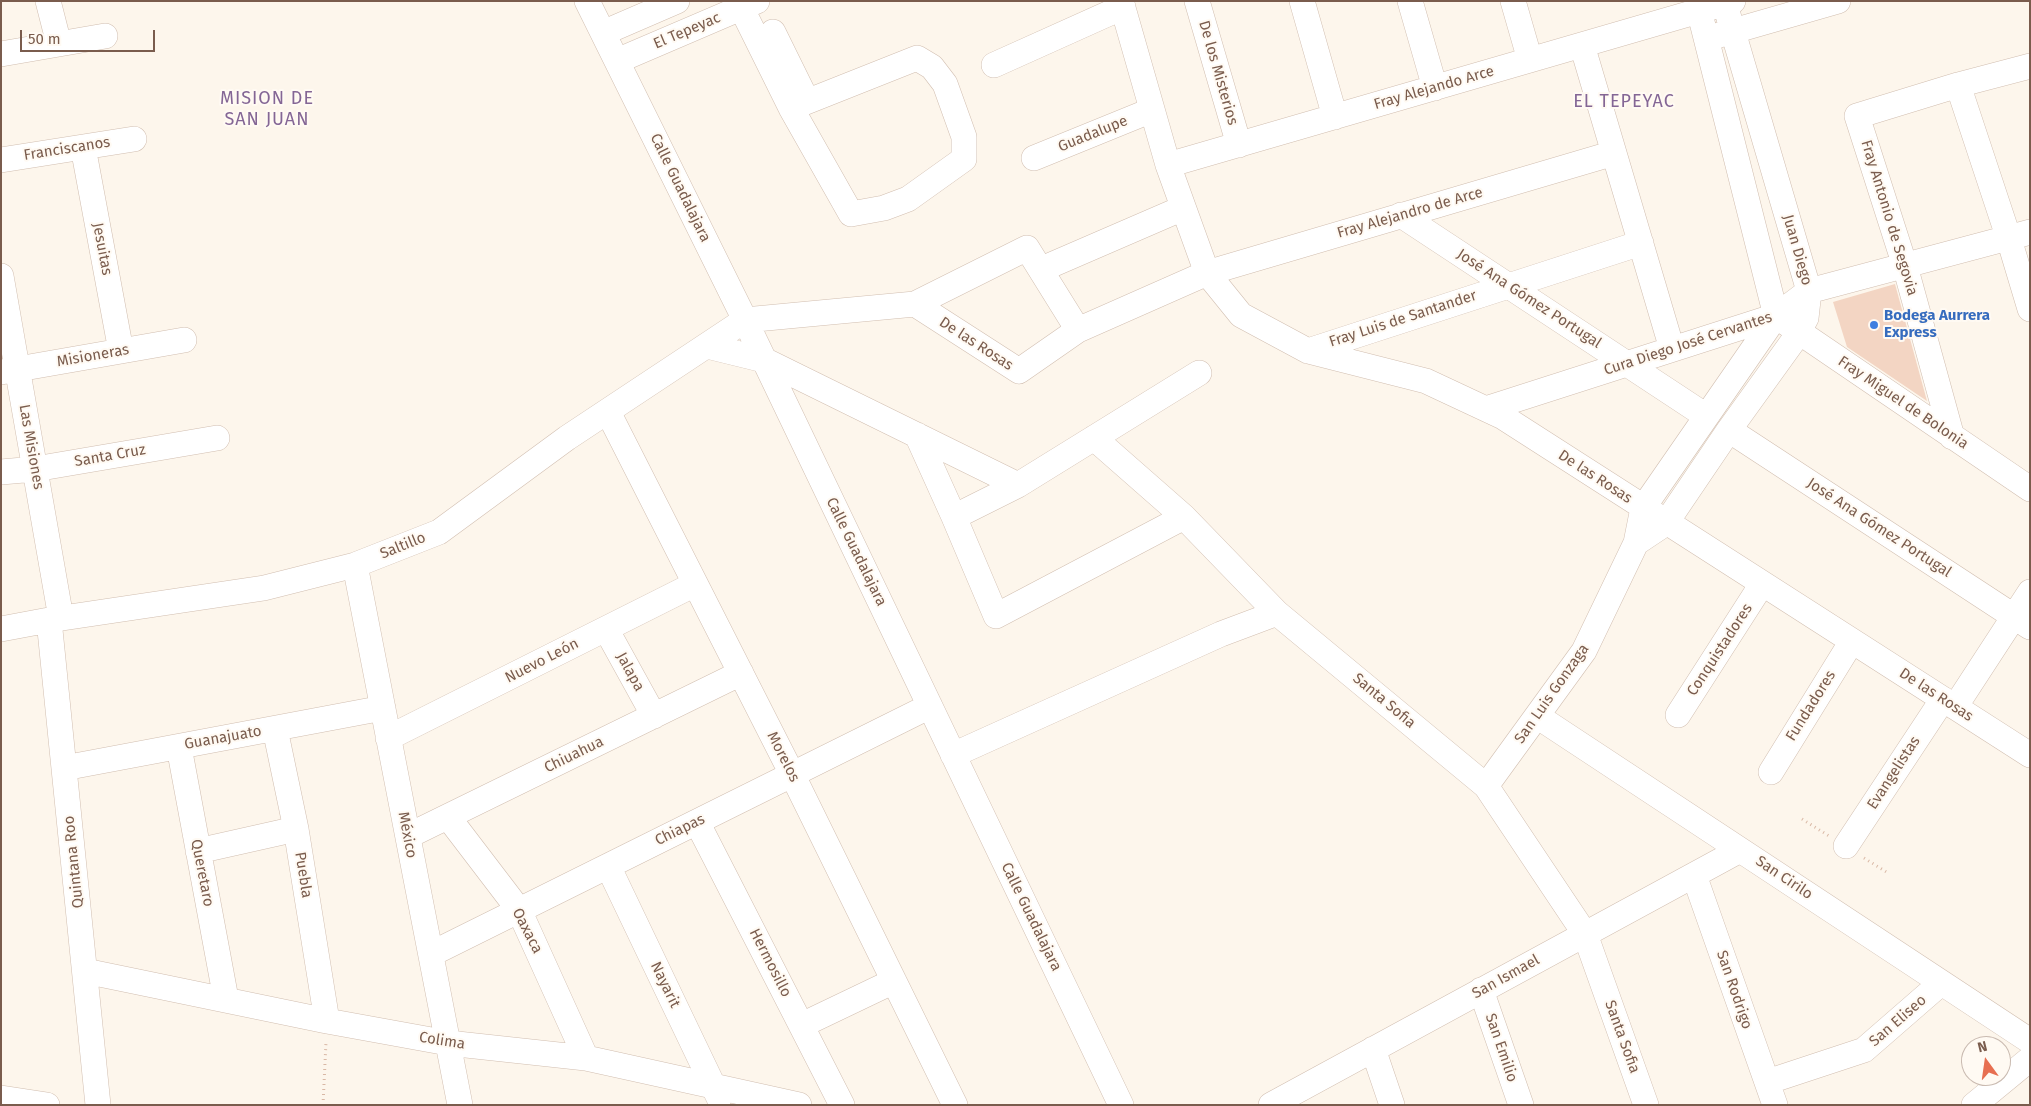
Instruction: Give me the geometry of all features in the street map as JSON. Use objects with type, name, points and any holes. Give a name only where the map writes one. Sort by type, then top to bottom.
[{"type":"street","points":[[48,1],[58,44]]},
{"type":"street","name":"Calle Guadalajara","points":[[587,1],[745,320],[1121,1105]]},
{"type":"street","name":"El Tepeyac","points":[[603,33],[677,1]]},
{"type":"street","name":"De los Misterios","points":[[1197,1],[1239,145]]},
{"type":"street","points":[[1302,1],[1335,117]]},
{"type":"street","points":[[1410,1],[1435,88]]},
{"type":"street","points":[[1513,1],[1530,60]]},
{"type":"street","points":[[1707,39],[1838,1]]},
{"type":"street","name":"Fray Alejando Arce","points":[[1168,166],[1582,45],[1698,6],[1727,2]]},
{"type":"street","name":"Juan Diego","points":[[1666,523],[1799,331],[1806,318],[1809,291],[1733,32],[1727,2]]},
{"type":"street","points":[[748,3],[799,104],[851,214],[884,208],[908,199],[964,159],[964,137],[945,84],[932,67],[918,58],[799,104]]},
{"type":"street","name":"El Tepeyac","points":[[617,61],[748,3]]},
{"type":"street","name":"De las Rosas","points":[[994,66],[1122,4],[1168,166],[1207,273],[1241,315],[1308,350],[1426,381],[1503,418],[2030,755]]},
{"type":"street","points":[[1698,6],[1776,316]]},
{"type":"street","points":[[1,54],[105,36]]},
{"type":"street","points":[[1582,45],[1672,349]]},
{"type":"street","points":[[2030,66],[1958,85],[2020,236],[2030,309]]},
{"type":"street","name":"Fray Antonio de Segovia","points":[[1952,437],[1905,266],[1858,116],[1958,85]]},
{"type":"street","name":"Guadalupe","points":[[1034,158],[1152,110]]},
{"type":"street","name":"Franciscanos","points":[[1,160],[134,139]]},
{"type":"street","name":"Jesuitas","points":[[83,146],[121,351]]},
{"type":"street","name":"Fray Alejandro de Arce","points":[[1078,330],[1207,273],[1614,153]]},
{"type":"street","points":[[1042,269],[1183,208]]},
{"type":"street","name":"José Ana Gómez Portugal","points":[[1401,216],[1706,416]]},
{"type":"street","name":"Cura Diego José Cervantes","points":[[1486,409],[1776,316],[1809,291],[2020,236]]},
{"type":"street","name":"Fray Luis de Santander","points":[[1308,350],[1641,243]]},
{"type":"street","name":"De las Rosas","points":[[745,320],[915,304],[1027,248],[1042,269],[1078,330],[1019,372],[915,304]]},
{"type":"street","name":"Las Misiones","points":[[1,276],[10,370],[35,469],[55,619]]},
{"type":"street","name":"Fray Miguel de Bolonia","points":[[1776,316],[2030,489]]},
{"type":"street","name":"San Luis Gonzaga","points":[[1486,786],[1584,651],[1636,543],[1642,508],[1776,316]]},
{"type":"street","name":"Saltillo","points":[[1,629],[55,619],[264,588],[354,565],[439,532],[568,438],[745,320]]},
{"type":"street","name":"Misioneras","points":[[10,370],[184,340]]},
{"type":"street","points":[[707,346],[764,360],[1018,485]]},
{"type":"street","points":[[954,517],[1018,485],[1199,373]]},
{"type":"street","name":"Morelos","points":[[608,412],[792,774],[955,1105]]},
{"type":"street","name":"José Ana Gómez Portugal","points":[[1729,430],[2022,622]]},
{"type":"street","points":[[917,435],[996,616],[1184,517]]},
{"type":"street","name":"Santa Cruz","points":[[1,472],[35,469],[218,438]]},
{"type":"street","name":"Santa Sofia","points":[[1094,438],[1184,517],[1277,613],[1486,786],[1586,934],[1646,1105]]},
{"type":"street","points":[[1636,543],[1666,523]]},
{"type":"street","name":"México","points":[[354,565],[460,1105]]},
{"type":"street","name":"Nuevo León","points":[[388,738],[695,584]]},
{"type":"street","name":"Conquistadores","points":[[1678,715],[1762,584]]},
{"type":"street","name":"Evangelistas","points":[[1846,846],[1949,703],[2022,622],[2030,592]]},
{"type":"street","points":[[953,755],[1221,634],[1277,613]]},
{"type":"street","name":"Quintana Roo","points":[[55,619],[64,768],[98,1105]]},
{"type":"street","name":"Jalapa","points":[[606,629],[654,716]]},
{"type":"street","name":"Fundadores","points":[[1771,772],[1852,641]]},
{"type":"street","name":"Chiuahua","points":[[408,836],[740,673]]},
{"type":"street","name":"Chiapas","points":[[431,954],[930,706]]},
{"type":"street","name":"Guanajuato","points":[[64,768],[383,708]]},
{"type":"street","name":"San Cirilo","points":[[1538,716],[2030,1041]]},
{"type":"street","name":"Puebla","points":[[275,729],[296,829],[327,1021]]},
{"type":"street","name":"Queretaro","points":[[179,747],[226,999]]},
{"type":"street","name":"Oaxaca","points":[[448,817],[519,910],[586,1058]]},
{"type":"street","name":"Hermosillo","points":[[697,822],[842,1105]]},
{"type":"street","points":[[198,851],[296,829]]},
{"type":"street","name":"San Ismael","points":[[1271,1105],[1740,850]]},
{"type":"street","name":"Nayarit","points":[[608,866],[718,1096]]},
{"type":"street","name":"San Rodrigo","points":[[1694,874],[1771,1093]]},
{"type":"street","name":"Colima","points":[[84,971],[327,1021],[448,1043],[586,1058],[718,1096],[800,1105]]},
{"type":"street","points":[[802,1025],[894,981]]},
{"type":"street","name":"San Eliseo","points":[[1771,1093],[1864,1050],[1941,983]]},
{"type":"street","name":"San Emilio","points":[[1481,990],[1521,1105]]},
{"type":"street","points":[[1373,1049],[1392,1105]]},
{"type":"street","points":[[1974,1105],[2030,1059]]},
{"type":"street","points":[[1,1098],[47,1105]]},
{"type":"path","points":[[323,1105],[327,1021]]},
{"type":"building","name":"Bodega Aurrera Express","points":[[1895,284],[1927,401],[1847,347],[1833,302]]},
{"type":"place","name":"Bodega Aurrera Express","points":[[1874,325]]},
{"type":"district","name":"EL TEPEYAC","points":[[1624,102]]},
{"type":"district","name":"MISION DE SAN JUAN","points":[[267,109]]}]
